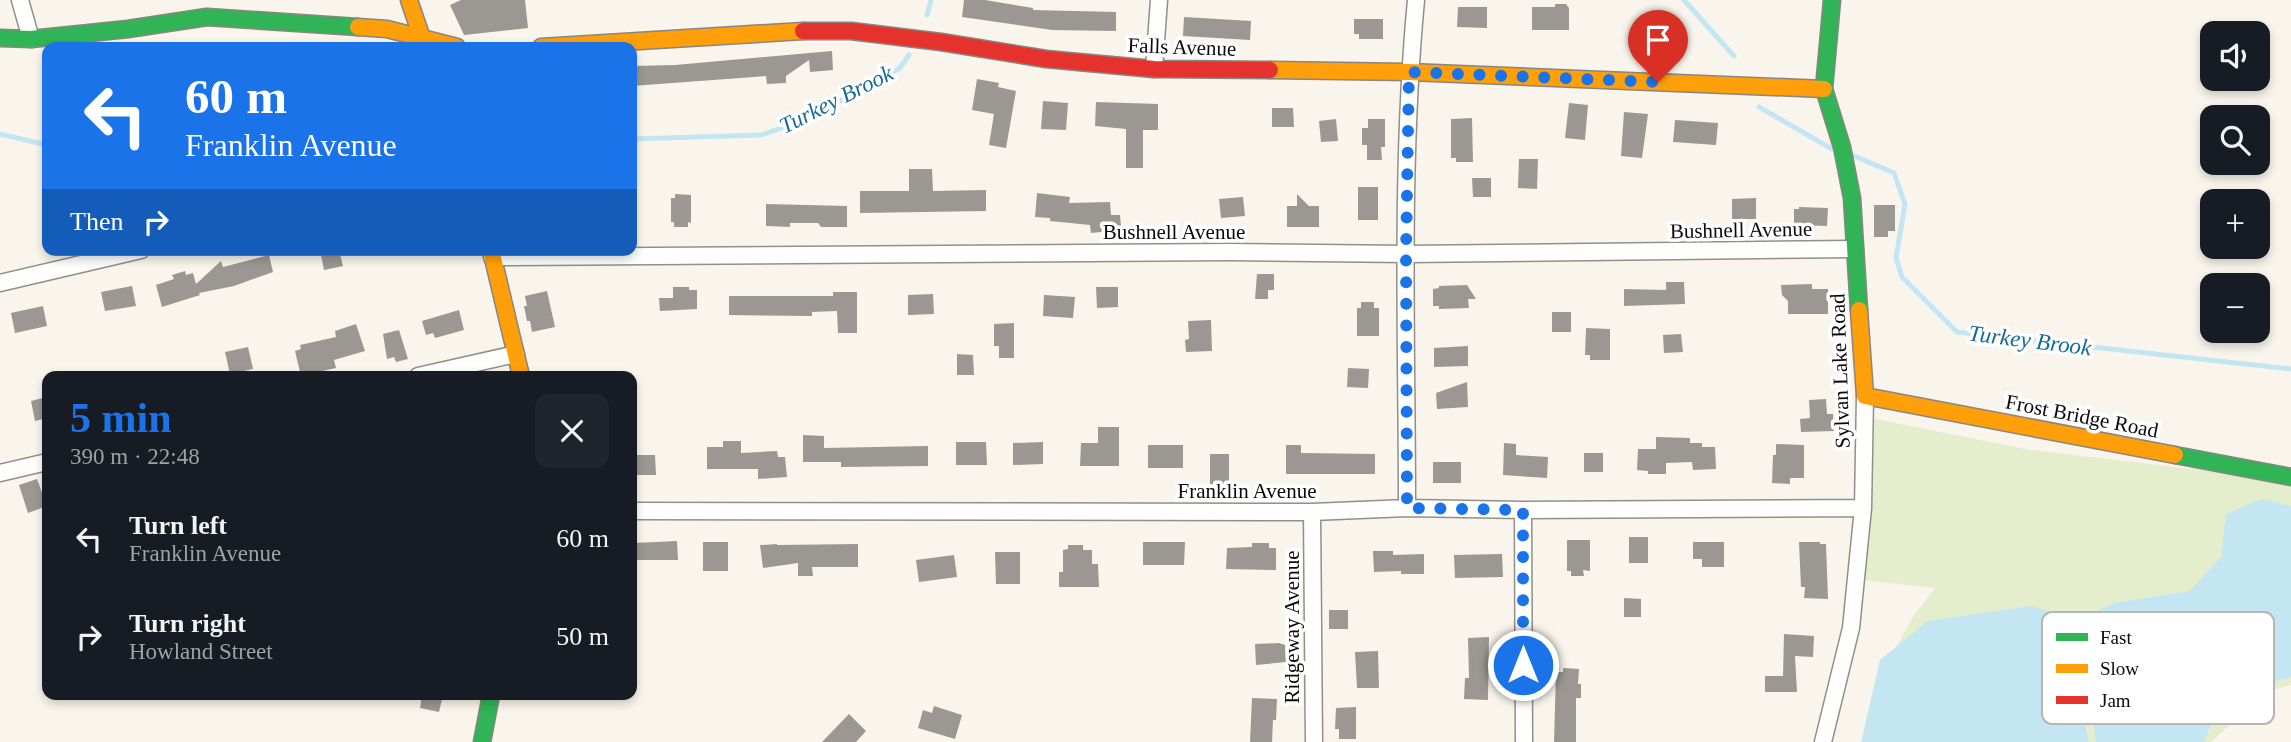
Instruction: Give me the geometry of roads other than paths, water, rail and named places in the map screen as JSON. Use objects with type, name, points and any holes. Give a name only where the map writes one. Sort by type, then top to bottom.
[{"type":"main road","points":[[409,0],[423,42]]},
{"type":"main road","name":"Sylvan Lake Road","points":[[1832,0],[1824,89],[1842,146],[1852,198],[1865,396]]},
{"type":"main road","points":[[0,38],[31,38],[128,29],[207,17],[387,29],[423,42]]},
{"type":"main road","name":"Falls Avenue","points":[[616,42],[803,31],[851,31],[1046,59],[1154,69],[1409,72],[1824,89]]},
{"type":"main road","points":[[493,256],[520,371]]},
{"type":"main road","name":"Frost Bridge Road","points":[[1865,396],[2291,477]]},
{"type":"main road","points":[[482,742],[490,700]]},
{"type":"street","points":[[20,0],[31,38]]},
{"type":"street","points":[[205,0],[207,17]]},
{"type":"street","points":[[1154,69],[1159,0]]},
{"type":"street","points":[[1407,508],[1406,254],[1409,72],[1416,0]]},
{"type":"street","name":"Bushnell Avenue","points":[[637,253],[1406,254],[1856,249]]},
{"type":"street","points":[[0,283],[115,256]]},
{"type":"street","points":[[440,371],[516,354]]},
{"type":"street","name":"Sylvan Lake Road","points":[[1823,742],[1851,628],[1863,508],[1865,396]]},
{"type":"street","points":[[0,473],[42,463]]},
{"type":"street","name":"Franklin Avenue","points":[[637,511],[1312,512],[1407,508],[1863,508]]},
{"type":"street","points":[[1523,510],[1524,742]]},
{"type":"street","name":"Ridgeway Avenue","points":[[1312,512],[1314,742]]},
{"type":"water","points":[[2262,499],[2291,506],[2291,677],[2274,681],[2274,612],[2095,612],[2114,603],[2190,591],[2221,557],[2226,514]]},
{"type":"water","points":[[2031,606],[2051,612],[2042,612],[2042,724],[2085,724],[2089,742],[1861,742],[1880,660],[1928,621]]},
{"type":"water","points":[[2093,724],[2211,724],[2204,742],[2096,742]]},
{"type":"waterway","name":"Turkey Brook","points":[[927,15],[931,0]]},
{"type":"waterway","name":"Turkey Brook","points":[[1684,0],[1734,56]]},
{"type":"waterway","name":"Turkey Brook","points":[[637,139],[761,135],[803,121],[900,68],[909,55]]},
{"type":"waterway","name":"Turkey Brook","points":[[1759,107],[1832,149]]},
{"type":"waterway","name":"Turkey Brook","points":[[0,134],[42,144]]},
{"type":"waterway","name":"Turkey Brook","points":[[1852,155],[1894,173],[1905,204],[1896,258],[1902,277],[1957,332],[2291,369]]}]
